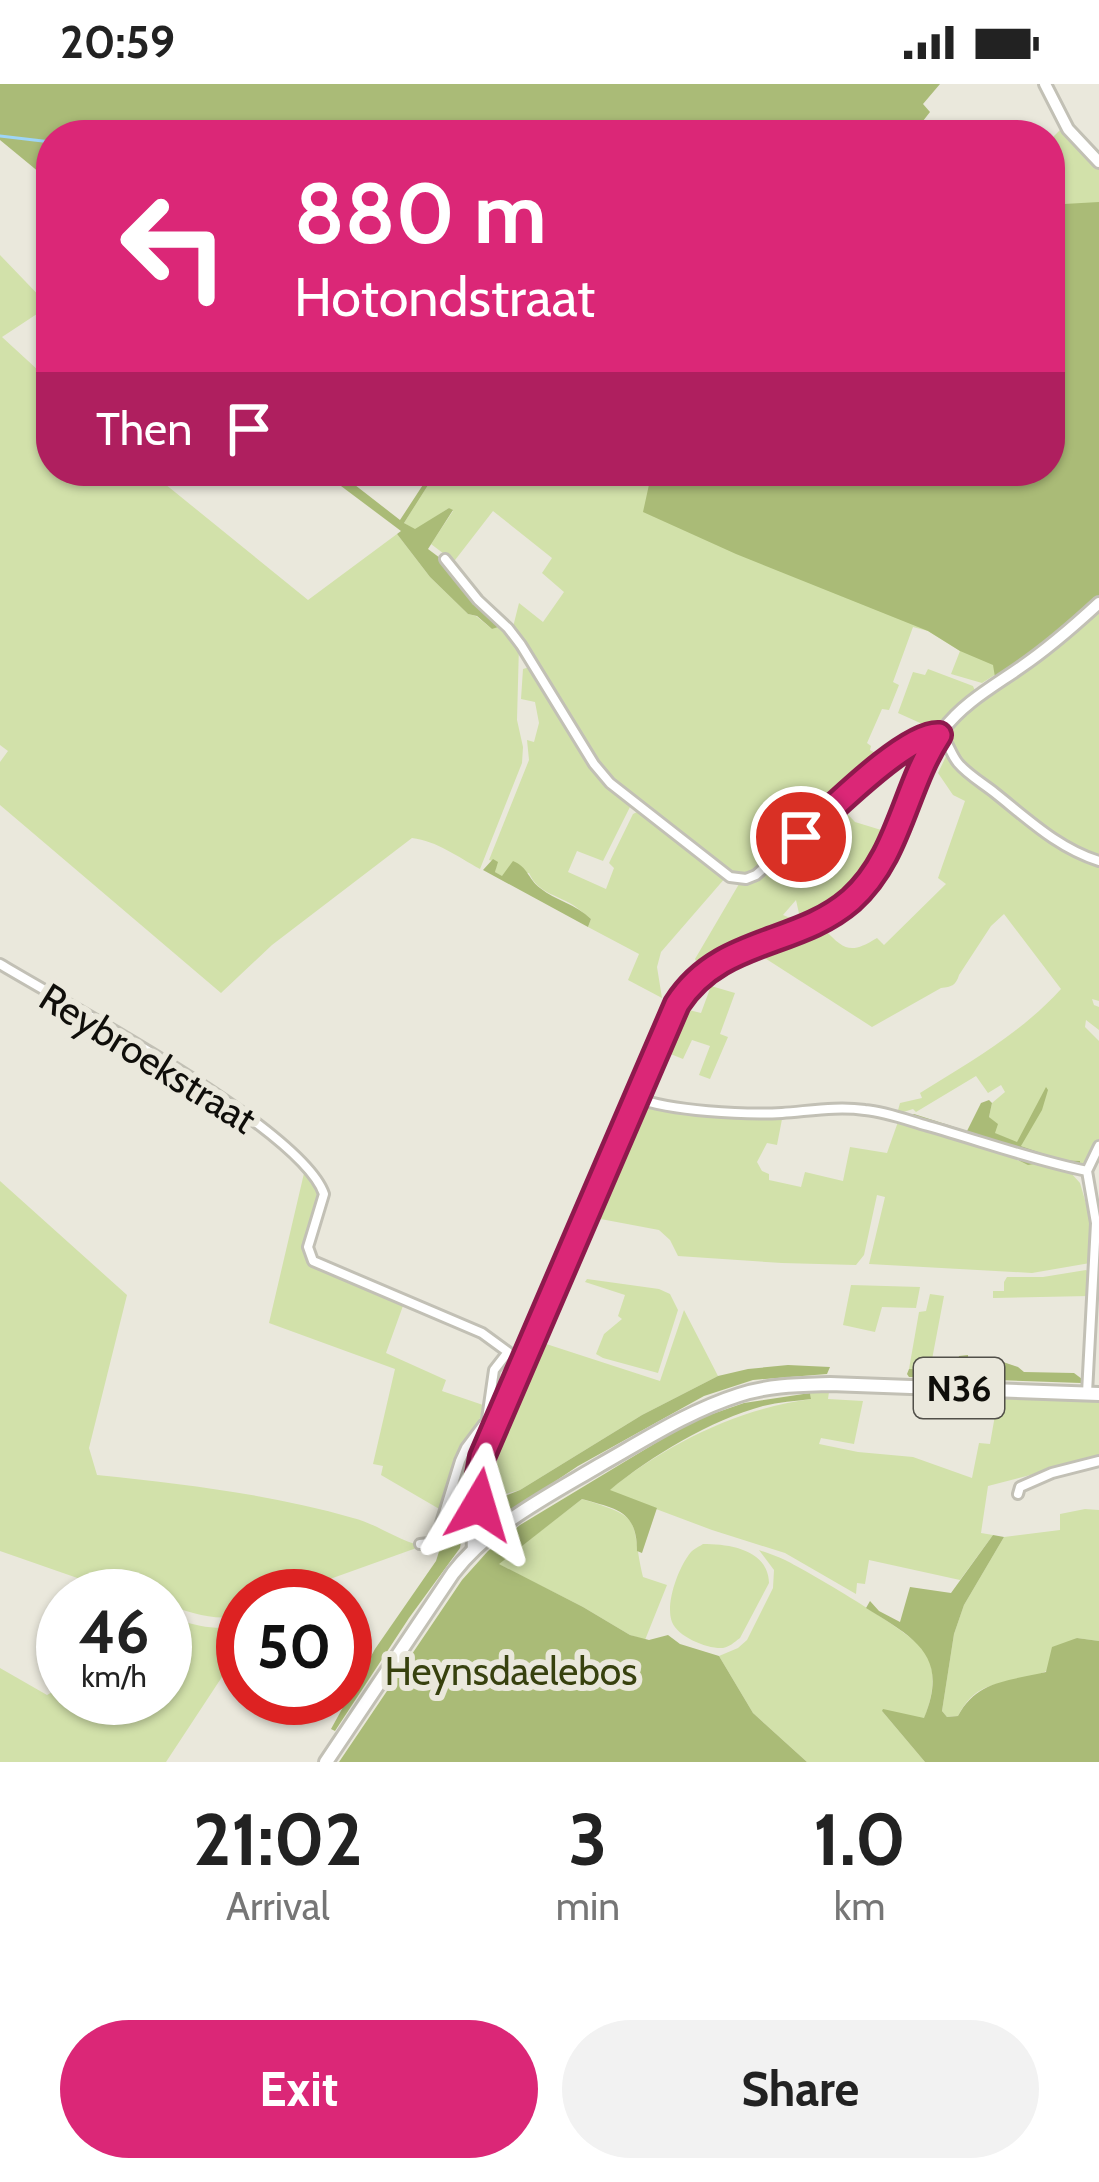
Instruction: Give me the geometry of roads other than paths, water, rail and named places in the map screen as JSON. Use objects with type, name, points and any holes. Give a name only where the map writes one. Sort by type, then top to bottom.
[{"type":"main road","points":[[1045,84],[1063,120]]},
{"type":"main road","points":[[1065,123],[1099,162]]},
{"type":"main road","points":[[473,1551],[471,1494],[482,1457],[672,1014],[691,984],[744,950],[837,911],[868,883],[892,843],[924,761],[960,712],[1099,603]]},
{"type":"main road","name":"N36","points":[[326,1762],[473,1551],[546,1498],[685,1415],[766,1388],[830,1384],[1093,1394]]},
{"type":"main road","points":[[482,1457],[477,1496],[496,1532]]},
{"type":"street","points":[[445,559],[521,645],[602,774],[730,877],[756,875],[877,768],[926,735],[942,738],[959,765],[1043,832],[1099,861]]},
{"type":"street","name":"Reybroekstraat","points":[[0,964],[205,1087],[291,1153],[317,1179],[324,1194],[308,1246],[314,1261],[482,1333],[508,1352]]},
{"type":"street","points":[[636,1098],[730,1112],[870,1110],[1087,1171]]},
{"type":"street","points":[[1093,1394],[1096,1223],[1087,1171],[1099,1146]]},
{"type":"street","points":[[482,1457],[494,1370],[508,1352],[530,1346]]},
{"type":"street","points":[[420,1544],[436,1536],[460,1460],[484,1424]]},
{"type":"street","points":[[1018,1494],[1020,1487],[1036,1479],[1099,1461]]},
{"type":"waterway","points":[[0,136],[36,140]]},
{"type":"park label","name":"Heynsdaelebos","points":[[511,1671]]}]
